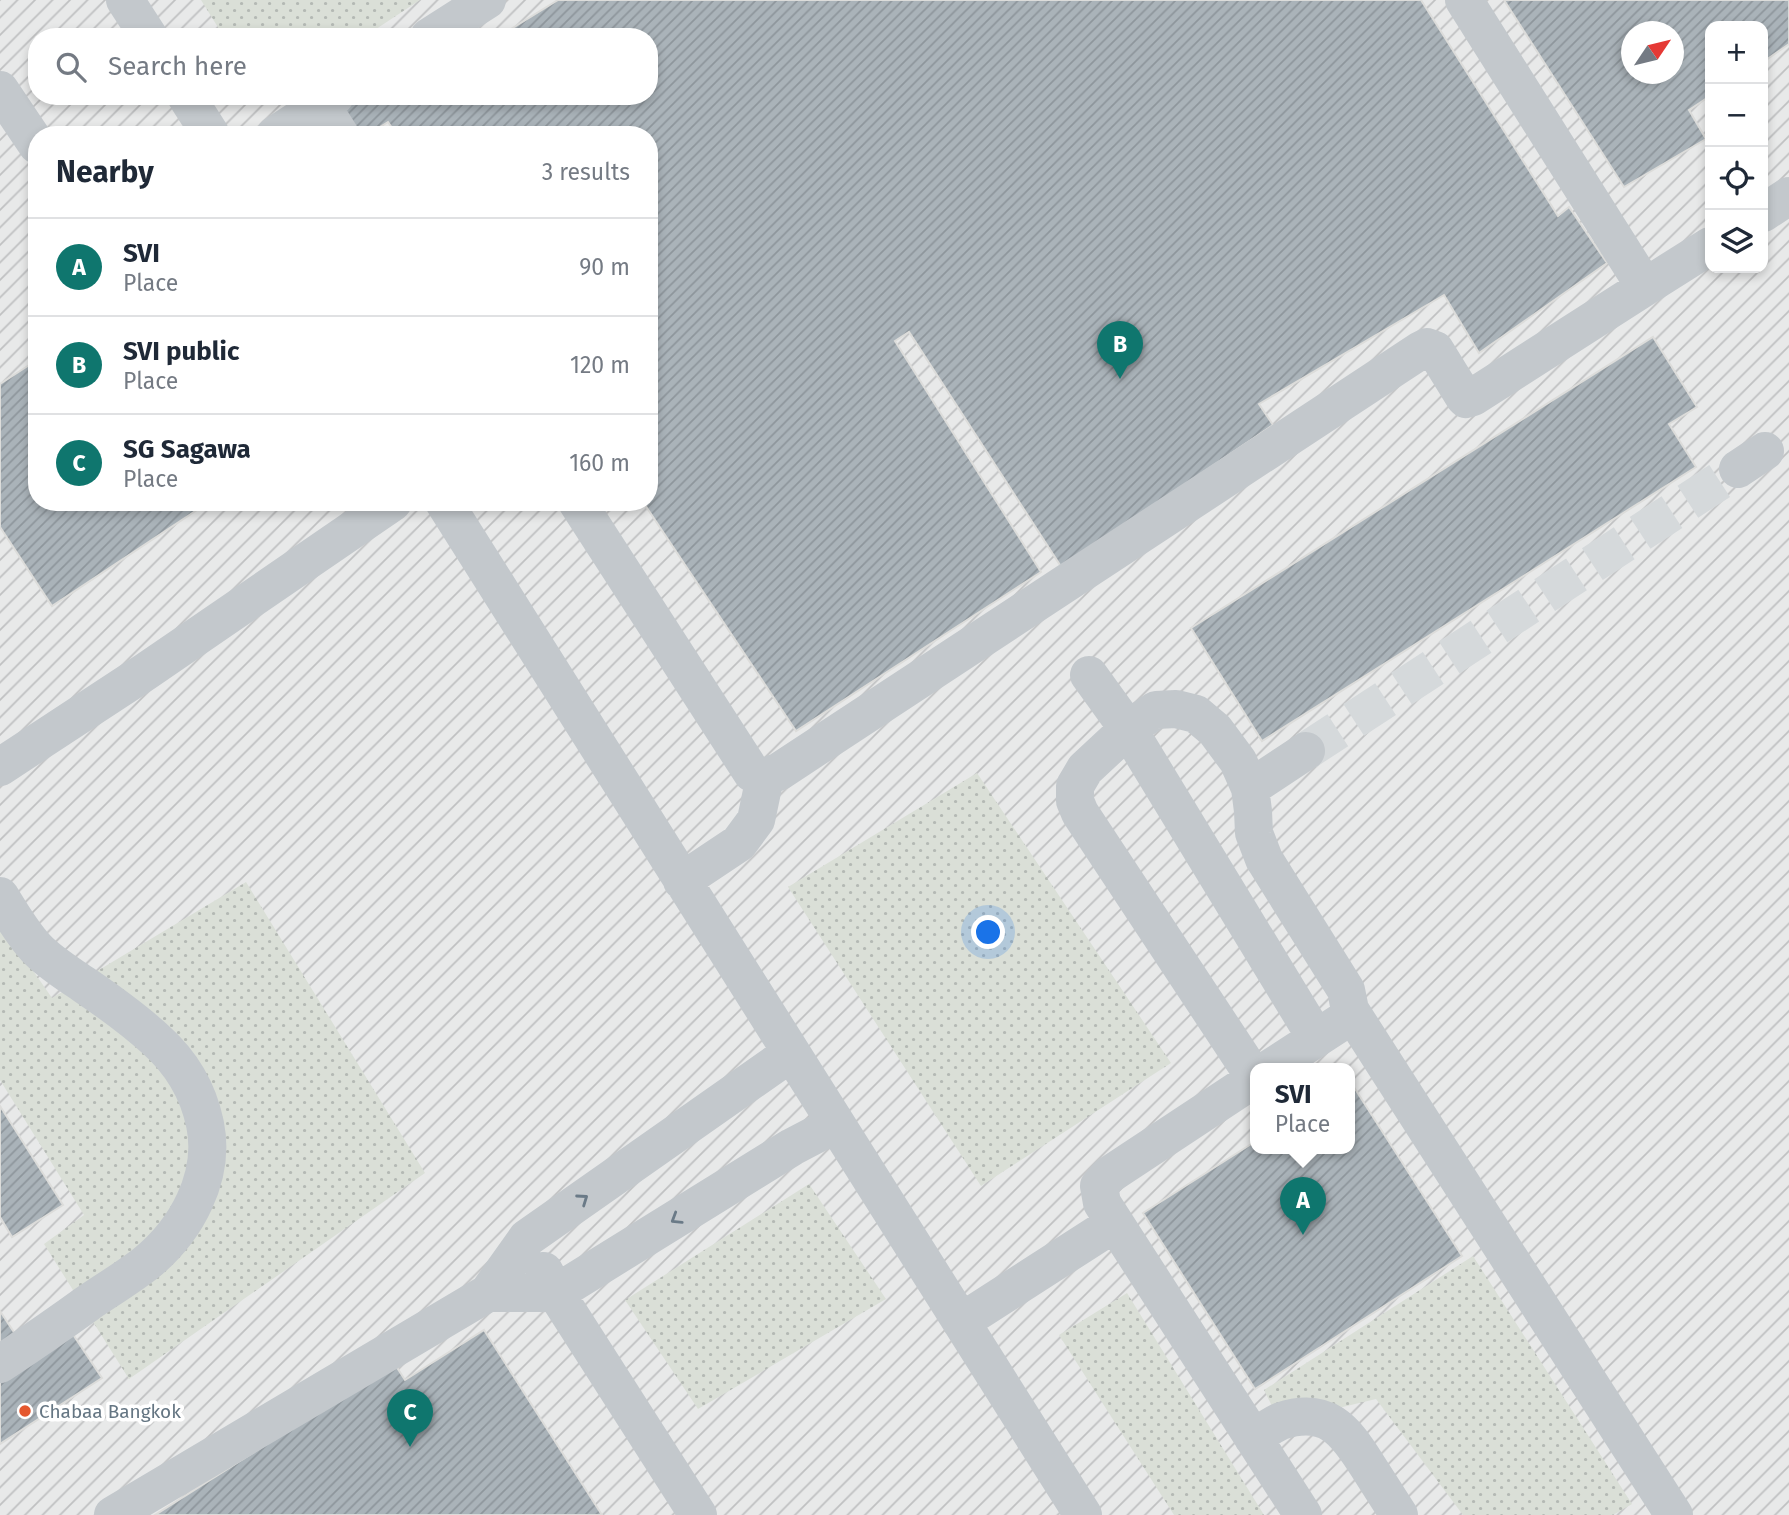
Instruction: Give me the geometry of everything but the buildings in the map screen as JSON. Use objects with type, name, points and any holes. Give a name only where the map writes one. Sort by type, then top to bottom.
[{"type":"street","points":[[125,0],[143,28]]},
{"type":"street","points":[[433,21],[487,0]]},
{"type":"street","points":[[1464,0],[1645,287]]},
{"type":"street","points":[[0,90],[28,132]]},
{"type":"street","points":[[192,105],[205,126]]},
{"type":"street","points":[[1768,210],[1789,196]]},
{"type":"street","points":[[583,511],[751,773],[765,778],[780,771],[1427,346],[1435,350],[1464,397],[1471,398],[1705,249]]},
{"type":"street","points":[[0,767],[145,672],[380,511]]},
{"type":"street","points":[[449,511],[689,876],[791,1054],[965,1320],[1083,1515]]},
{"type":"street","points":[[1089,675],[1128,729],[1317,1038]]},
{"type":"street","points":[[1250,1070],[1080,813],[1075,801],[1075,786],[1085,769],[1128,729],[1156,710],[1176,709],[1196,714],[1215,730],[1238,761],[1250,788],[1254,833],[1264,859],[1346,990],[1350,1010],[1674,1515]]},
{"type":"street","points":[[1250,788],[1306,751]]},
{"type":"street","points":[[689,876],[739,843],[756,820],[765,778]]},
{"type":"street","points":[[0,896],[37,949],[126,1014],[177,1062],[192,1084],[202,1109],[208,1138],[208,1163],[202,1185],[187,1215],[169,1239],[146,1262],[0,1364]]},
{"type":"street","points":[[1278,1063],[1346,1019],[1350,1010]]},
{"type":"street","points":[[113,1515],[488,1293],[527,1238],[791,1054]]},
{"type":"street","points":[[1250,1081],[1109,1175],[1099,1186],[1102,1203],[1303,1515]]},
{"type":"street","points":[[488,1293],[556,1293],[792,1147],[836,1124]]},
{"type":"street","points":[[965,1320],[1115,1223]]},
{"type":"street","points":[[527,1238],[556,1293],[698,1515]]},
{"type":"street","points":[[1253,1438],[1280,1422],[1305,1416],[1322,1418],[1336,1424],[1348,1436],[1399,1515]]},
{"type":"shaded area","points":[[0,0],[1789,0],[1789,1515],[0,1515]]},
{"type":"shaded area","points":[[201,0],[420,0],[378,28],[218,28]]},
{"type":"shaded area","points":[[977,773],[1171,1063],[981,1186],[788,887]]},
{"type":"shaded area","points":[[246,882],[425,1173],[129,1379],[44,1244],[84,1215],[0,1080],[0,923],[52,998]]},
{"type":"shaded area","points":[[809,1184],[886,1299],[698,1409],[625,1300]]},
{"type":"shaded area","points":[[1473,1256],[1632,1504],[1613,1515],[1463,1515],[1376,1399],[1280,1422],[1264,1390]]},
{"type":"shaded area","points":[[1127,1293],[1264,1515],[1174,1515],[1059,1335]]},
{"type":"tunnel","points":[[1306,751],[1738,469]]},
{"type":"place","name":"SVI public","points":[[1120,379]]},
{"type":"place","name":"SVI","points":[[1303,1235]]},
{"type":"place","name":"Chabaa Bangkok","points":[[25,1411]]},
{"type":"place","name":"SG Sagawa","points":[[410,1447]]}]
